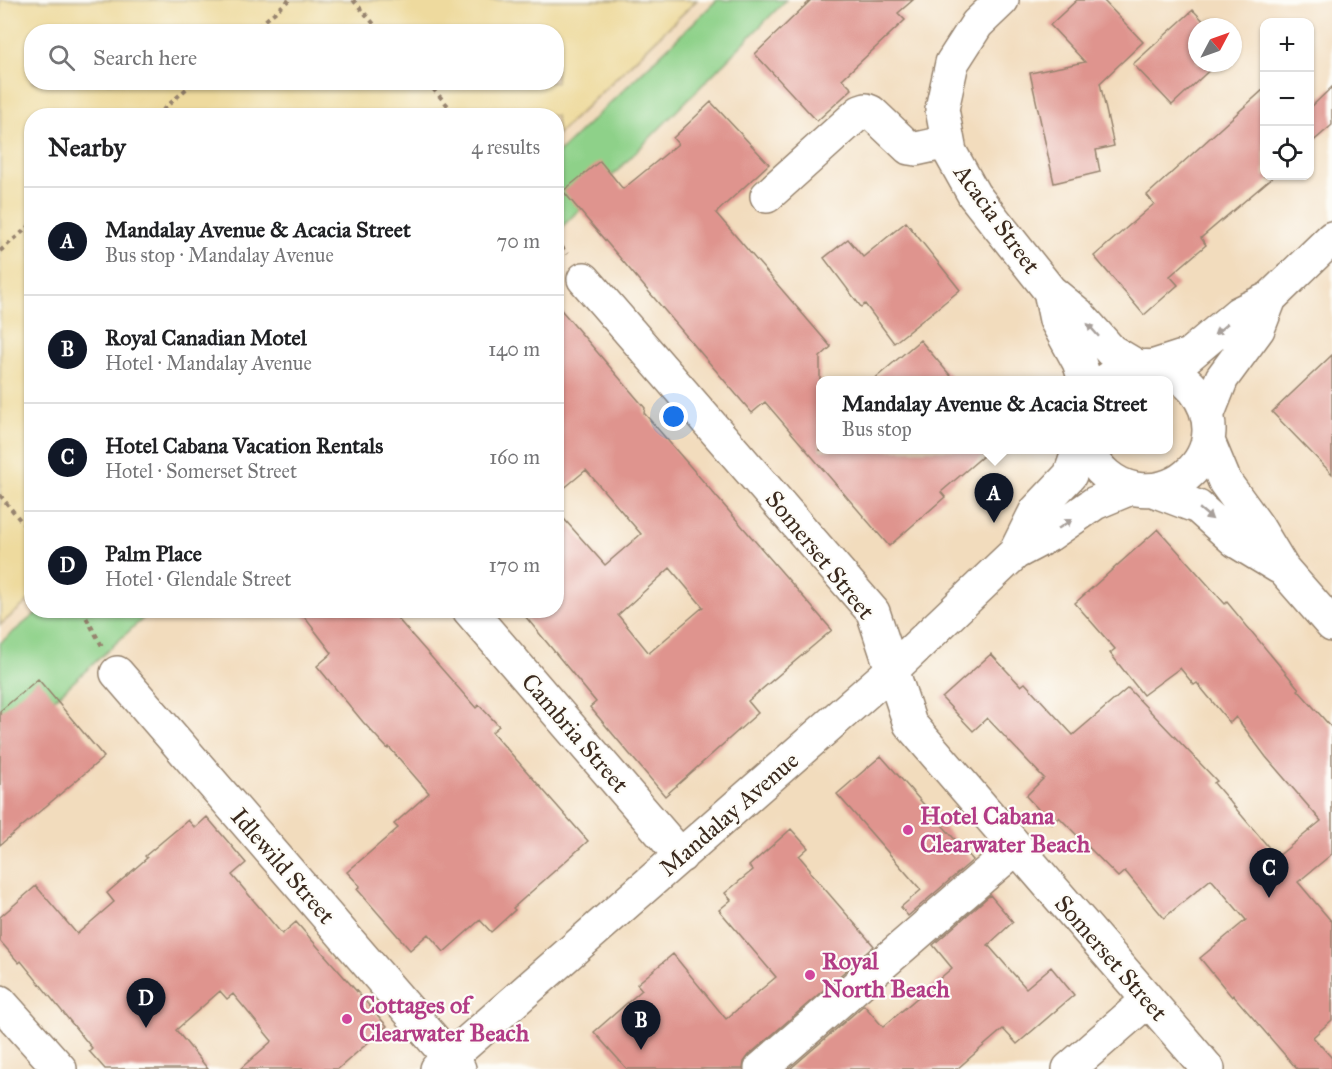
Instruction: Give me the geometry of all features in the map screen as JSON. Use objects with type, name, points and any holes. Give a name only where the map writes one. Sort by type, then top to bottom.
[{"type":"street","name":"Acacia Street","points":[[1002,0],[977,24],[952,63],[942,109],[950,152],[974,195],[1050,291],[1078,314],[1111,351],[1146,367],[1173,372],[1189,382],[1201,398],[1208,429]]},
{"type":"street","points":[[767,196],[860,112],[866,110],[871,112],[909,148],[916,150],[948,142]]},
{"type":"street","points":[[1114,376],[1119,372],[1189,355],[1239,313],[1270,298],[1332,238]]},
{"type":"street","name":"Somerset Street","points":[[584,279],[873,612],[910,724],[1208,1069]]},
{"type":"street","name":"Acacia Street","points":[[1050,291],[1056,320],[1079,363],[1083,376]]},
{"type":"street","points":[[1270,298],[1258,329],[1222,378],[1208,429],[1225,482],[1257,526],[1283,569],[1332,625]]},
{"type":"street","name":"Mandalay Avenue","points":[[449,1065],[892,670],[1015,553],[1049,535],[1095,503],[1142,489],[1175,483],[1194,469],[1202,456],[1208,429]]},
{"type":"street","name":"Mandalay Avenue","points":[[1015,553],[1036,511],[1070,475],[1078,454]]},
{"type":"street","points":[[1091,454],[1100,469],[1114,481],[1198,507],[1236,541],[1283,569]]},
{"type":"street","name":"Cambria Street","points":[[476,618],[681,856]]},
{"type":"street","name":"Idlewild Street","points":[[117,673],[449,1065]]},
{"type":"street","points":[[761,1069],[1016,848]]},
{"type":"street","points":[[1069,1069],[1148,1000]]},
{"type":"street","points":[[0,1002],[60,1069]]},
{"type":"path","points":[[261,24],[289,0]]},
{"type":"path","points":[[353,0],[374,24]]},
{"type":"path","points":[[165,108],[185,90]]},
{"type":"path","points":[[434,90],[450,108]]},
{"type":"path","points":[[0,251],[24,231]]},
{"type":"path","points":[[0,495],[24,525]]},
{"type":"path","points":[[86,618],[117,673]]},
{"type":"green space","points":[[717,0],[786,0],[564,225],[564,147]]},
{"type":"green space","points":[[30,618],[143,618],[0,749],[0,643]]},
{"type":"sand","points":[[0,0],[697,0],[564,128],[564,108],[24,108],[24,605],[0,625]]},
{"type":"building","points":[[811,0],[913,0],[898,13],[905,20],[842,79],[852,89],[817,121],[755,54]]},
{"type":"building","points":[[1077,0],[1103,0],[1143,42],[1100,83],[1114,146],[1096,150],[1100,172],[1054,183],[1030,73],[1085,62],[1050,25]]},
{"type":"building","points":[[1193,10],[1201,18],[1188,18],[1188,72],[1207,72],[1172,105],[1133,64]]},
{"type":"building","points":[[1332,87],[1332,125],[1314,141],[1314,126],[1314,104]]},
{"type":"building","points":[[1260,93],[1260,180],[1269,180],[1201,238],[1206,245],[1170,276],[1178,285],[1144,315],[1094,256],[1154,204],[1147,195]]},
{"type":"building","points":[[711,102],[769,164],[716,213],[831,347],[820,357],[820,376],[816,376],[816,454],[985,454],[941,492],[945,497],[889,546],[765,402],[752,413],[564,192],[600,161],[623,189],[678,144],[673,138]]},
{"type":"building","points":[[906,222],[960,290],[894,343],[865,304],[861,307],[824,258],[848,239],[863,257]]},
{"type":"building","points":[[564,313],[645,408],[644,413],[832,630],[748,701],[758,713],[665,796],[590,707],[596,702],[527,618],[564,618],[564,519],[605,565],[641,534],[586,470],[564,488]],"holes":[[[670,568],[703,607],[649,653],[618,615]]]},
{"type":"building","points":[[920,340],[951,376],[878,376]]},
{"type":"building","points":[[1332,355],[1332,474],[1272,412]]},
{"type":"building","points":[[1158,529],[1225,604],[1227,602],[1332,728],[1332,854],[1298,882],[1332,922],[1332,1020],[1313,1037],[1332,1058],[1332,1069],[1297,1069],[1200,958],[1246,920],[1211,879],[1164,918],[1125,871],[1118,877],[1059,817],[1052,824],[1026,796],[1044,778],[987,718],[973,731],[942,698],[991,654],[1021,686],[1025,683],[1073,735],[1128,688],[1217,781],[1214,783],[1277,857],[1321,821],[1266,757],[1236,717],[1230,723],[1197,683],[1194,685],[1180,668],[1143,695],[1110,653],[1115,649],[1075,603]]},
{"type":"building","points":[[305,618],[397,618],[476,708],[479,705],[499,726],[492,732],[588,841],[513,908],[515,910],[491,932],[480,920],[444,952],[428,934],[410,950],[357,889],[360,886],[347,872],[398,828],[394,824],[429,793],[389,747],[388,749],[363,722],[317,666],[332,653]]},
{"type":"building","points":[[38,679],[104,757],[0,845],[0,711]]},
{"type":"building","name":"Hotel Cabana Clearwater Beach","points":[[881,756],[973,860],[908,916],[901,907],[921,890],[837,794]]},
{"type":"building","points":[[207,817],[246,863],[232,875],[282,934],[296,922],[387,1026],[338,1069],[240,1069],[272,1041],[233,994],[227,999],[220,991],[176,1030],[208,1069],[105,1069],[89,1051],[92,1048],[21,961],[19,963],[0,941],[0,917],[36,886],[77,934],[114,902],[107,893],[147,858],[145,856],[188,820],[195,828]]},
{"type":"building","points":[[791,829],[808,848],[799,856],[810,872],[874,946],[749,1055],[744,1062],[743,1069],[627,1069],[594,1032],[642,990],[637,984],[673,954],[726,1019],[776,977],[719,910],[731,900],[725,893],[753,870],[749,866]]},
{"type":"building","points":[[990,895],[1013,922],[988,945],[1026,988],[1051,967],[1074,995],[1017,1044],[1003,1029],[957,1069],[790,1069],[864,1005],[883,1027],[952,968],[933,945]]},
{"type":"place","name":"Mandalay Avenue & Acacia Street","points":[[994,523]]},
{"type":"place","name":"Hotel Cabana Clearwater Beach","points":[[908,830]]},
{"type":"place","name":"Hotel Cabana Vacation Rentals","points":[[1269,898]]},
{"type":"place","name":"Royal North Beach","points":[[810,975]]},
{"type":"place","name":"Cottages of Clearwater Beach","points":[[347,1019]]},
{"type":"place","name":"Palm Place","points":[[146,1028]]},
{"type":"place","name":"Royal Canadian Motel","points":[[641,1050]]}]
